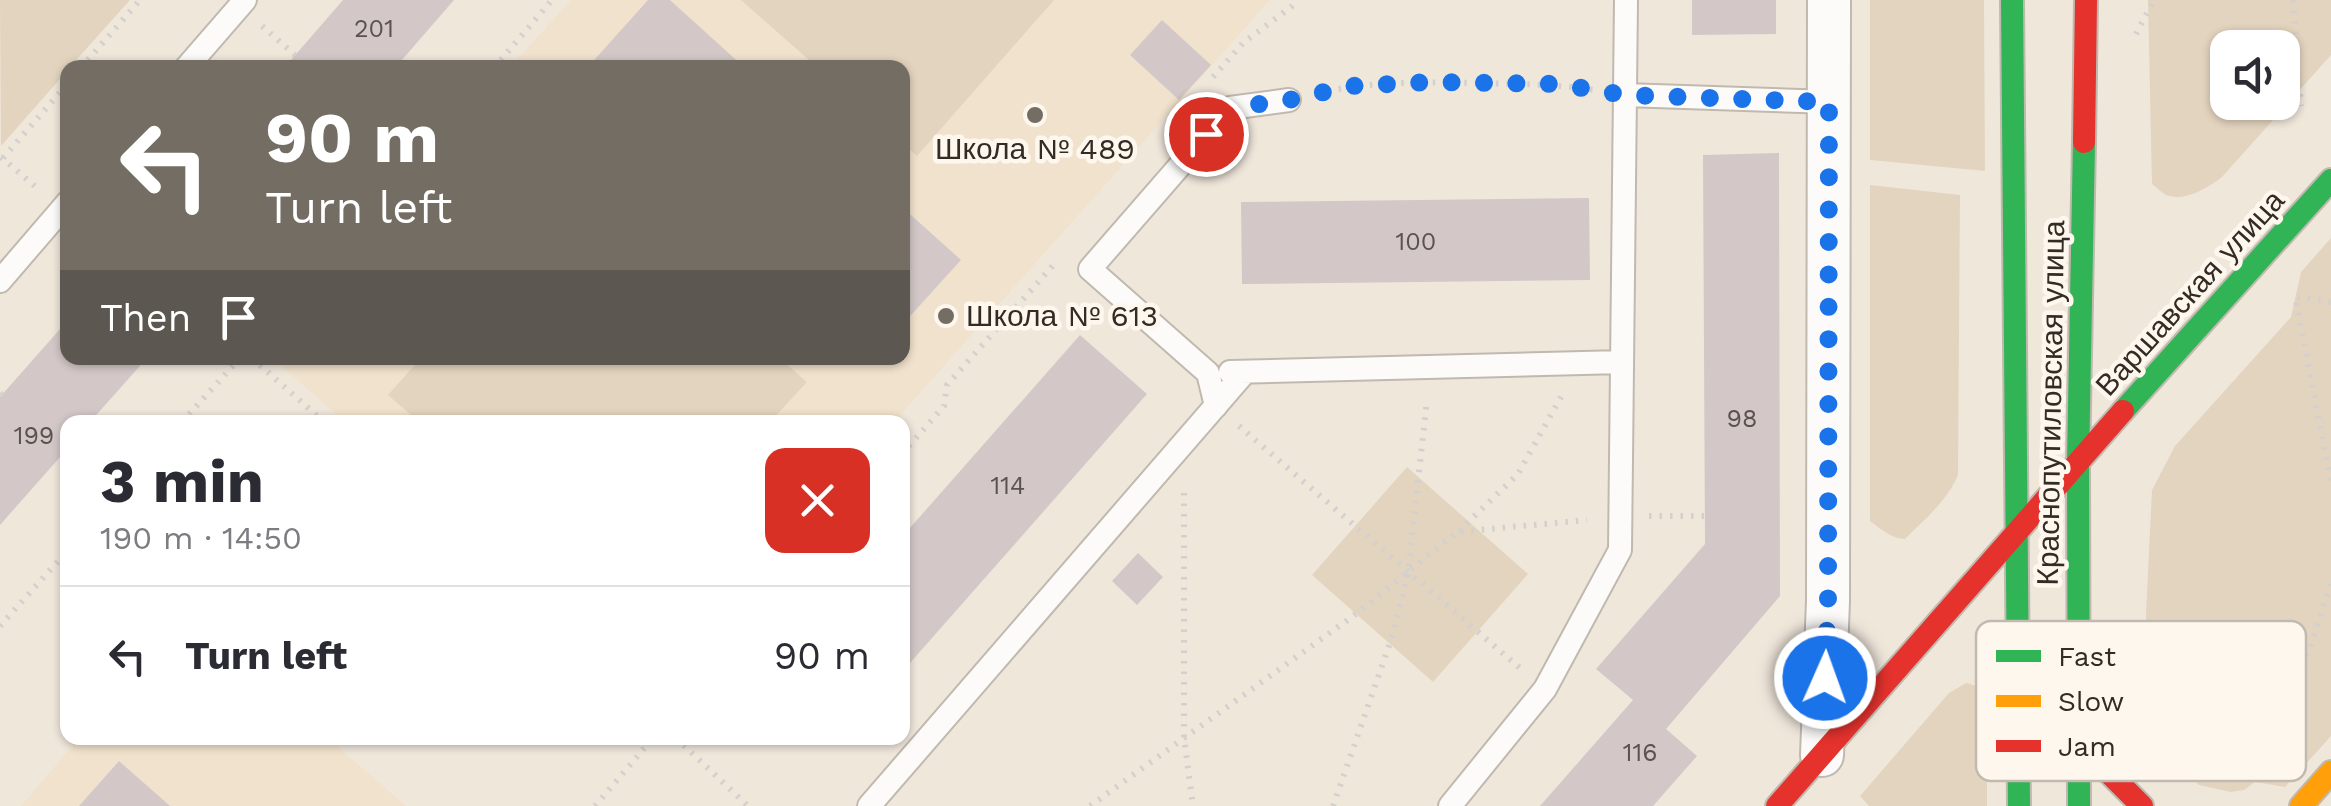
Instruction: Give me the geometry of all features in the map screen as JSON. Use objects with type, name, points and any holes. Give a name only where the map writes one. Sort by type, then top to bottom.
[{"type":"main road","name":"Краснопутиловская улица","points":[[2012,0],[2018,621]]},
{"type":"main road","name":"Краснопутиловская улица","points":[[2079,621],[2086,0]]},
{"type":"main road","name":"Варшавская улица","points":[[1777,806],[2331,180]]},
{"type":"main road","points":[[2301,806],[2331,772]]},
{"type":"main road","name":"Краснопутиловская улица","points":[[2019,781],[2019,806]]},
{"type":"main road","name":"Краснопутиловская улица","points":[[2079,781],[2079,806]]},
{"type":"main road","points":[[2117,781],[2142,806]]},
{"type":"street","points":[[1822,755],[1828,601],[1829,0]]},
{"type":"lane","points":[[193,60],[245,0]]},
{"type":"lane","points":[[1450,806],[1545,689],[1620,550],[1626,0]]},
{"type":"lane","points":[[1625,95],[1829,102]]},
{"type":"lane","points":[[1216,406],[1208,373],[1090,269],[1230,108],[1289,100]]},
{"type":"lane","points":[[0,281],[60,211]]},
{"type":"lane","points":[[1208,373],[1622,362]]},
{"type":"lane","points":[[868,806],[1244,372]]},
{"type":"path","points":[[88,60],[140,0]]},
{"type":"path","points":[[501,60],[552,0]]},
{"type":"path","points":[[2136,34],[2154,0]]},
{"type":"path","points":[[2293,0],[2301,106]]},
{"type":"path","points":[[523,34],[534,42]]},
{"type":"path","points":[[1289,100],[1351,86],[1430,82],[1557,84],[1625,95]]},
{"type":"path","points":[[28,180],[1,157],[60,93]]},
{"type":"path","points":[[2331,302],[2294,297],[2331,483]]},
{"type":"path","points":[[1090,806],[1360,611],[1457,532],[1518,474],[1580,364]]},
{"type":"path","points":[[188,415],[234,365]]},
{"type":"path","points":[[260,365],[316,415]]},
{"type":"path","points":[[1334,806],[1391,640],[1408,574],[1430,368]]},
{"type":"path","points":[[910,445],[944,406]]},
{"type":"path","points":[[1216,406],[1545,689]]},
{"type":"path","points":[[1184,443],[1184,738],[1193,806]]},
{"type":"path","points":[[1457,532],[1620,516],[1705,516]]},
{"type":"path","points":[[0,626],[60,559]]},
{"type":"path","points":[[2306,661],[2331,582]]},
{"type":"path","points":[[595,806],[647,745]]},
{"type":"path","points":[[683,745],[748,806]]},
{"type":"shaded area","points":[[0,0],[130,0],[76,60],[60,60],[60,79],[1,146]]},
{"type":"shaded area","points":[[571,0],[1270,0],[900,415],[337,415],[280,365],[910,365],[910,60],[516,60]]},
{"type":"shaded area","points":[[741,0],[1054,0],[917,156],[910,150],[910,60],[809,60]]},
{"type":"shaded area","points":[[1870,0],[1984,0],[1985,171],[1870,160]]},
{"type":"shaded area","points":[[2148,0],[2331,0],[2331,55],[2300,90],[2300,30],[2210,30],[2210,120],[2273,120],[2222,177],[2189,195],[2166,195],[2152,184]]},
{"type":"shaded area","points":[[1870,185],[1960,195],[1958,475],[1942,501],[1905,539],[1870,521]]},
{"type":"shaded area","points":[[2331,238],[2331,736],[2306,764],[2306,621],[2146,621],[2146,614],[2152,490],[2175,446],[2291,317],[2301,272]]},
{"type":"shaded area","points":[[415,365],[787,365],[807,382],[776,415],[411,415],[388,395]]},
{"type":"shaded area","points":[[1407,467],[1528,574],[1433,682],[1312,575]]},
{"type":"shaded area","points":[[1966,683],[1976,687],[1976,781],[1987,781],[1987,806],[1869,806],[1860,796],[1949,693]]},
{"type":"shaded area","points":[[73,745],[336,745],[406,806],[21,806]]},
{"type":"shaded area","points":[[2194,781],[2290,781],[2285,787],[2255,782],[2244,790],[2231,792]]},
{"type":"building","points":[[343,0],[454,0],[402,60],[291,60]]},
{"type":"building","points":[[648,0],[670,0],[736,60],[594,60]]},
{"type":"building","points":[[1692,0],[1776,0],[1776,34],[1692,35]]},
{"type":"building","points":[[1162,20],[1211,65],[1179,100],[1130,55]]},
{"type":"building","points":[[1779,153],[1780,596],[1666,729],[1697,756],[1653,806],[1540,806],[1633,700],[1596,669],[1705,544],[1703,155]]},
{"type":"building","points":[[1589,198],[1590,280],[1242,284],[1241,202]]},
{"type":"building","points":[[910,214],[961,260],[910,316]]},
{"type":"building","points":[[60,329],[60,365],[141,365],[96,415],[60,415],[60,457],[0,525],[0,397]]},
{"type":"building","points":[[1080,335],[1147,394],[910,663],[910,528]]},
{"type":"building","points":[[1138,553],[1163,577],[1137,605],[1112,581]]},
{"type":"building","points":[[119,761],[170,806],[79,806]]},
{"type":"traffic: fast","points":[[2012,0],[2017,621]]},
{"type":"traffic: fast","points":[[2078,621],[2084,142]]},
{"type":"traffic: fast","points":[[2123,411],[2331,180]]},
{"type":"traffic: fast","points":[[2019,781],[2019,806]]},
{"type":"traffic: fast","points":[[2079,781],[2079,806]]},
{"type":"traffic: slow","points":[[2301,806],[2331,772]]},
{"type":"traffic: jam","points":[[2084,142],[2086,0]]},
{"type":"traffic: jam","points":[[1777,806],[2123,411]]},
{"type":"traffic: jam","points":[[2117,781],[2142,806]]},
{"type":"place","name":"Школа № 489","points":[[1035,115]]},
{"type":"place","name":"Школа № 613","points":[[946,316]]},
{"type":"route","points":[[1206,134],[1230,108],[1351,86],[1430,82],[1557,84],[1625,95],[1829,102],[1825,678]]}]
